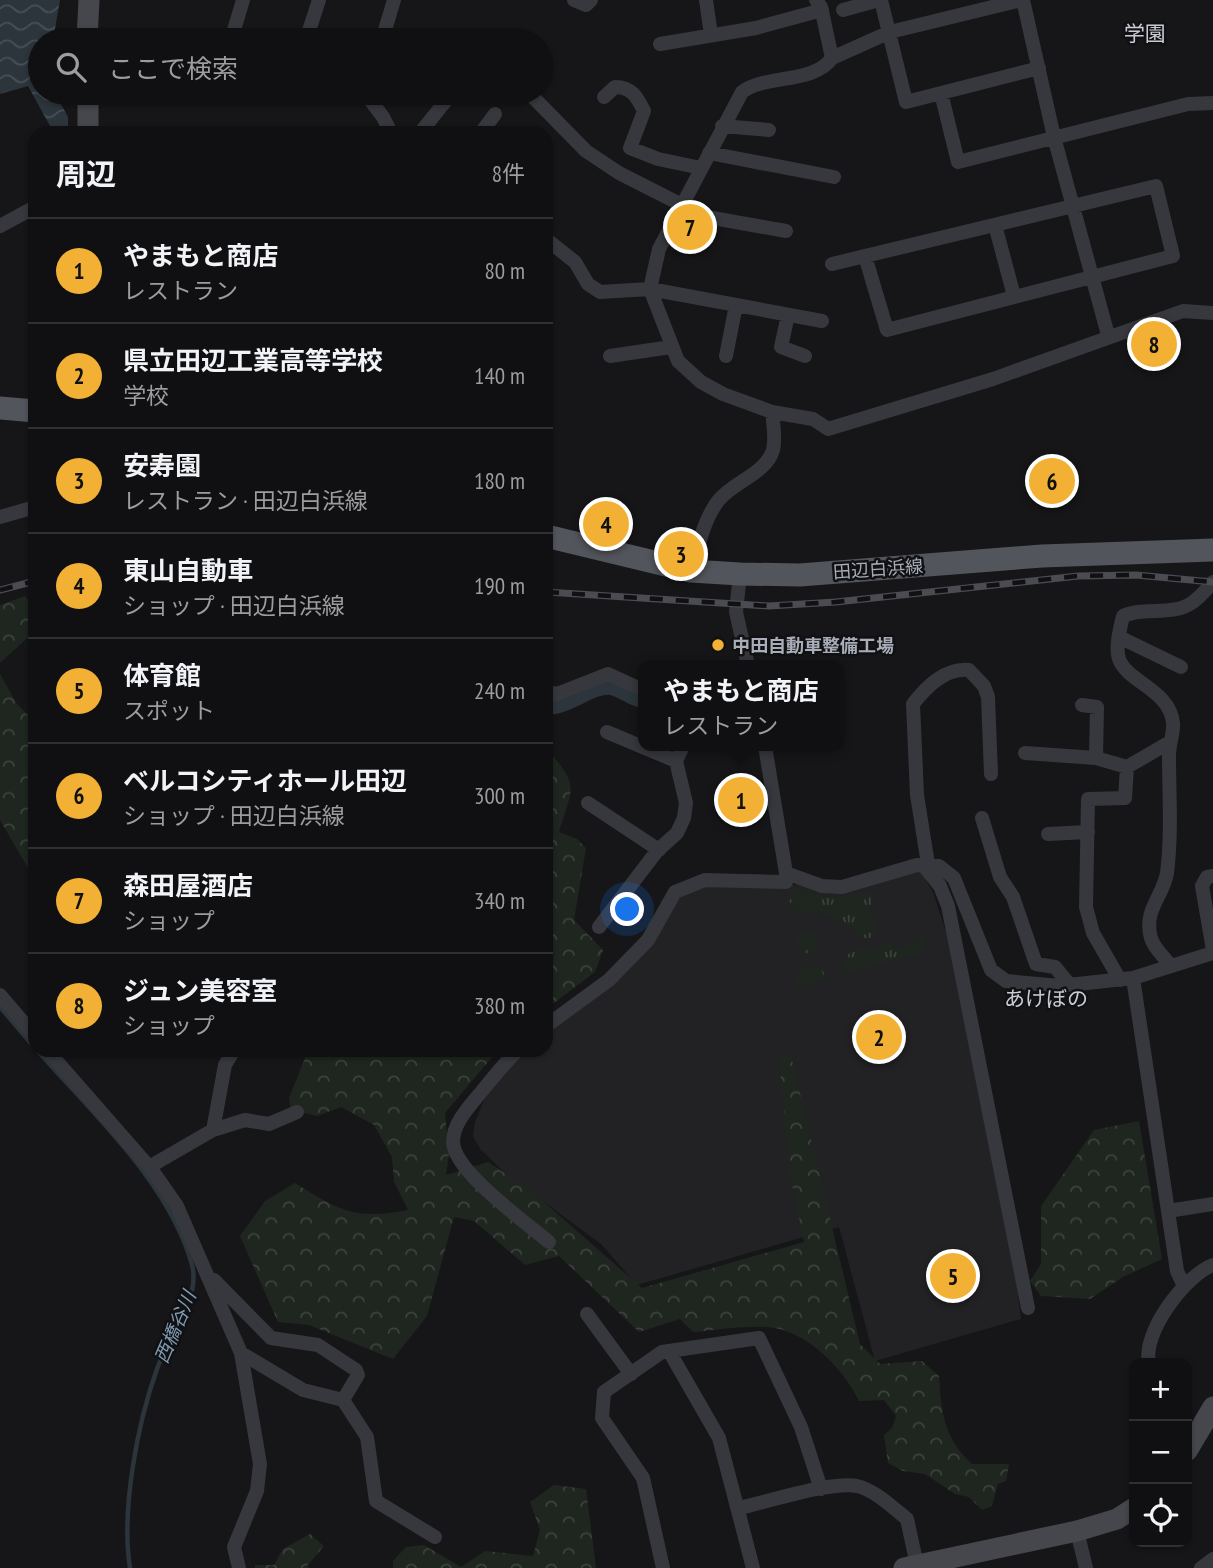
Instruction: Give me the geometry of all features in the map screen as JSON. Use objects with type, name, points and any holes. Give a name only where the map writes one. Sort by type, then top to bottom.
[{"type":"main road","points":[[0,408],[28,410]]},
{"type":"main road","name":"田辺白浜線","points":[[553,538],[691,571],[740,574],[800,575],[1042,556],[1213,550]]},
{"type":"street","points":[[88,28],[89,0]]},
{"type":"street","points":[[235,28],[243,0]]},
{"type":"street","points":[[310,28],[319,0]]},
{"type":"street","points":[[386,28],[394,0]]},
{"type":"street","points":[[574,0],[586,5],[591,0]]},
{"type":"street","points":[[706,0],[711,35]]},
{"type":"street","points":[[843,10],[880,0],[906,102],[1039,68]]},
{"type":"street","points":[[1108,335],[1054,137],[1022,0],[890,32],[832,58],[826,65],[776,82],[752,85],[742,92],[659,249],[650,289],[677,361],[701,383],[723,394],[772,411],[813,419],[828,429],[993,379],[1088,347],[1108,335],[1183,311],[1213,313]]},
{"type":"street","points":[[660,44],[755,28],[819,5],[832,58]]},
{"type":"street","points":[[604,97],[615,87],[625,87],[636,94],[644,111],[630,148],[658,159],[701,168]]},
{"type":"street","points":[[941,93],[958,162],[1188,104],[1213,103]]},
{"type":"street","points":[[88,105],[88,126]]},
{"type":"street","points":[[374,105],[388,126]]},
{"type":"street","points":[[426,126],[442,105]]},
{"type":"street","points":[[541,105],[586,151],[681,208],[786,231]]},
{"type":"street","points":[[486,126],[495,114]]},
{"type":"street","points":[[722,126],[769,130]]},
{"type":"street","points":[[709,153],[834,177]]},
{"type":"street","points":[[832,264],[864,256],[1156,186],[1173,256],[887,330],[864,256]]},
{"type":"street","points":[[0,226],[28,211]]},
{"type":"street","points":[[995,225],[1014,296]]},
{"type":"street","points":[[553,245],[575,262],[588,284],[600,292],[650,289],[822,321]]},
{"type":"street","points":[[726,356],[736,305]]},
{"type":"street","points":[[788,315],[781,347],[805,356]]},
{"type":"street","points":[[610,356],[671,347]]},
{"type":"street","points":[[691,571],[706,521],[717,502],[728,489],[762,467],[773,450],[772,411]]},
{"type":"street","points":[[0,517],[28,509]]},
{"type":"street","points":[[740,574],[736,612],[747,660]]},
{"type":"street","points":[[1170,965],[1151,940],[1150,928],[1151,906],[1166,877],[1171,835],[1170,742],[1173,722],[1153,688],[1123,667],[1118,657],[1119,637],[1123,616],[1133,611],[1177,609],[1192,603],[1213,582]]},
{"type":"street","points":[[1119,637],[1181,667]]},
{"type":"street","points":[[991,774],[988,697],[984,686],[969,670],[951,672],[922,692],[913,704],[917,795],[925,865],[940,886],[948,906],[1028,1308]]},
{"type":"street","points":[[553,693],[608,674],[638,688]]},
{"type":"street","points":[[1082,705],[1097,707],[1096,758]]},
{"type":"street","points":[[607,732],[638,745]]},
{"type":"street","points":[[1025,753],[1096,758],[1127,768],[1170,742]]},
{"type":"street","points":[[652,751],[676,761]]},
{"type":"street","points":[[599,928],[659,850],[677,833],[684,818],[686,803],[676,761],[681,751]]},
{"type":"street","points":[[766,751],[786,873],[822,886],[842,887],[925,865],[939,866],[954,878],[990,970],[1006,981],[1069,984],[1126,979],[1213,951],[1202,886],[1207,877],[1213,876]]},
{"type":"street","points":[[1127,768],[1125,798],[1088,799],[1089,919],[1126,979],[1177,1271],[1183,1284]]},
{"type":"street","points":[[588,803],[659,850]]},
{"type":"street","points":[[982,818],[1000,877],[1013,897],[1036,964],[1055,967],[1069,984]]},
{"type":"street","points":[[1048,834],[1088,832]]},
{"type":"street","points":[[553,1021],[609,980],[648,940],[675,892],[705,880],[786,882]]},
{"type":"street","points":[[0,995],[28,1028]]},
{"type":"street","points":[[53,1057],[149,1167],[177,1206],[210,1276],[241,1353],[260,1464],[257,1491],[234,1546],[239,1568]]},
{"type":"street","points":[[213,1130],[225,1065],[230,1057]]},
{"type":"street","points":[[512,1057],[466,1110],[456,1127],[453,1143],[459,1159],[478,1181],[550,1242]]},
{"type":"street","points":[[149,1167],[213,1130],[245,1120],[269,1124],[297,1112]]},
{"type":"street","points":[[1168,1211],[1213,1204]]},
{"type":"street","points":[[1150,1358],[1152,1335],[1183,1284],[1199,1270],[1213,1265]]},
{"type":"street","points":[[210,1276],[271,1338],[318,1345],[356,1370],[358,1375],[343,1400]]},
{"type":"street","points":[[587,1314],[631,1374]]},
{"type":"street","points":[[663,1568],[643,1478],[603,1418],[604,1392],[662,1352],[759,1338],[801,1427],[821,1489]]},
{"type":"street","points":[[669,1351],[719,1438],[753,1568]]},
{"type":"street","points":[[241,1353],[303,1390],[343,1400],[367,1437],[376,1501],[435,1537]]},
{"type":"street","points":[[1194,1425],[1213,1407]]},
{"type":"street","points":[[739,1508],[821,1489],[857,1486],[871,1492],[907,1519],[911,1567],[1077,1531],[1116,1519],[1129,1511]]},
{"type":"street","points":[[1077,1531],[1086,1568]]},
{"type":"street","points":[[1200,1568],[1213,1559]]},
{"type":"shaded area","points":[[917,865],[933,892],[957,966],[1010,1231],[1021,1319],[875,1361],[839,1227],[637,1285],[601,1244],[506,1174],[480,1149],[473,1136],[475,1122],[484,1100],[514,1061],[518,1057],[553,1057],[553,1022],[648,940],[675,892],[705,880],[822,886]]},
{"type":"green space","points":[[25,596],[28,600],[28,637],[0,663],[0,605]]},
{"type":"green space","points":[[0,674],[17,704],[28,715],[28,868],[0,820]]},
{"type":"green space","points":[[553,757],[569,779],[570,787],[568,805],[559,832],[577,839],[586,848],[574,920],[603,950],[595,972],[553,1004]]},
{"type":"green space","points":[[792,887],[829,898],[871,892],[873,899],[869,911],[877,922],[877,928],[870,938],[860,938],[852,925],[814,911],[803,914],[797,912],[789,901]]},
{"type":"green space","points":[[807,931],[815,934],[818,942],[815,950],[807,953],[799,950],[796,942],[799,934]]},
{"type":"green space","points":[[922,935],[926,951],[845,974],[842,964],[850,952],[892,944],[894,948],[919,941],[918,936]]},
{"type":"green space","points":[[811,966],[823,971],[826,979],[797,987],[797,972]]},
{"type":"green space","points":[[790,1052],[860,1344],[880,1364],[922,1361],[939,1376],[946,1424],[955,1444],[972,1464],[1009,1464],[1006,1481],[998,1484],[992,1506],[982,1510],[969,1497],[955,1494],[925,1474],[903,1471],[888,1463],[884,1435],[892,1428],[896,1416],[884,1400],[859,1401],[835,1366],[801,1338],[766,1327],[693,1332],[680,1319],[639,1332],[559,1256],[525,1265],[474,1221],[454,1217],[427,1316],[393,1359],[309,1325],[278,1322],[240,1236],[265,1201],[295,1183],[348,1211],[374,1214],[408,1210],[394,1182],[392,1157],[374,1125],[341,1107],[317,1116],[291,1110],[289,1098],[305,1058],[492,1057],[445,1113],[449,1154],[446,1175],[488,1162],[529,1189],[642,1288],[804,1242],[790,1174],[779,1059]]},
{"type":"green space","points":[[1139,1121],[1162,1259],[1123,1277],[1090,1299],[1041,1296],[1030,1281],[1041,1264],[1041,1206],[1094,1130]]},
{"type":"green space","points":[[554,1485],[586,1489],[596,1568],[393,1568],[393,1561],[406,1547],[424,1545],[461,1567],[485,1551],[533,1556],[540,1530],[530,1502]]},
{"type":"green space","points":[[310,1534],[324,1546],[307,1566],[309,1568],[255,1568],[255,1565],[274,1565],[283,1549]]},
{"type":"water","points":[[0,0],[60,0],[55,28],[28,28],[28,86],[0,94]]},
{"type":"water","points":[[39,105],[62,105],[68,117],[68,126],[50,126]]},
{"type":"waterway","points":[[553,702],[604,683],[615,684],[638,695]]},
{"type":"waterway","name":"西橋谷川","points":[[0,1007],[28,1040]]},
{"type":"waterway","name":"西橋谷川","points":[[43,1057],[148,1177],[181,1235],[192,1265],[194,1278],[188,1304],[157,1369],[137,1441],[129,1494],[130,1568]]},
{"type":"railway","points":[[553,592],[769,606],[836,602],[1078,576],[1136,575],[1213,582]]},
{"type":"railway","points":[[0,590],[28,583]]},
{"type":"place","name":"森田屋酒店","points":[[690,227]]},
{"type":"place","name":"ジュン美容室","points":[[1154,344]]},
{"type":"place","name":"ベルコシティホール田辺","points":[[1052,481]]},
{"type":"place","name":"東山自動車","points":[[606,524]]},
{"type":"place","name":"安寿園","points":[[681,554]]},
{"type":"place","name":"中田自動車整備工場","points":[[718,645]]},
{"type":"place","name":"やまもと商店","points":[[741,800]]},
{"type":"place","name":"県立田辺工業高等学校","points":[[879,1037]]},
{"type":"place","name":"体育館","points":[[953,1276]]},
{"type":"district","name":"学園","points":[[1145,33]]},
{"type":"district","name":"あけぼの","points":[[1046,998]]}]
